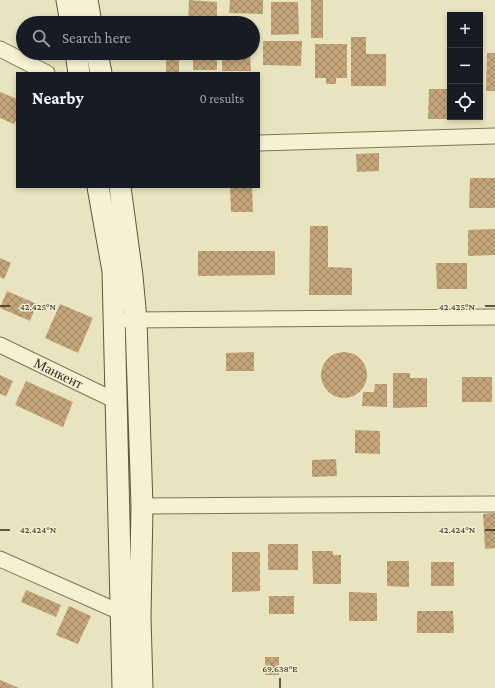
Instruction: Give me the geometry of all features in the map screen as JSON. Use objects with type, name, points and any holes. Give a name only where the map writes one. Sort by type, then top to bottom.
[{"type":"main road","points":[[67,0],[70,16]]},
{"type":"main road","points":[[87,0],[90,16]]},
{"type":"main road","points":[[77,60],[79,72]]},
{"type":"main road","points":[[98,60],[101,72]]},
{"type":"main road","points":[[98,188],[113,271],[123,688]]},
{"type":"main road","points":[[120,188],[132,276],[136,320],[142,506],[140,617],[142,688]]},
{"type":"street","points":[[0,49],[16,57]]},
{"type":"street","points":[[22,60],[45,72]]},
{"type":"street","points":[[260,143],[495,136]]},
{"type":"street","points":[[114,320],[495,317]]},
{"type":"street","name":"Манкент","points":[[0,344],[116,401]]},
{"type":"street","points":[[142,506],[495,504]]},
{"type":"street","points":[[0,559],[122,613]]},
{"type":"building","points":[[189,0],[217,2],[217,16],[188,16]]},
{"type":"building","points":[[230,0],[263,0],[263,14],[229,13]]},
{"type":"building","points":[[311,0],[323,0],[323,38],[311,38]]},
{"type":"building","points":[[271,2],[298,2],[299,34],[271,35]]},
{"type":"building","points":[[351,37],[366,37],[366,54],[386,54],[386,86],[351,86]]},
{"type":"building","points":[[263,41],[302,41],[301,66],[263,65]]},
{"type":"building","points":[[315,44],[347,44],[347,78],[336,78],[336,84],[326,84],[326,78],[315,78]]},
{"type":"building","points":[[487,53],[495,53],[495,91],[486,91]]},
{"type":"building","points":[[166,60],[179,60],[179,72],[166,72]]},
{"type":"building","points":[[193,60],[217,60],[217,70],[193,70]]},
{"type":"building","points":[[222,60],[250,60],[251,71],[222,71]]},
{"type":"building","points":[[429,89],[447,89],[447,119],[428,119]]},
{"type":"building","points":[[0,92],[16,99],[16,120],[14,124],[0,118]]},
{"type":"building","points":[[379,153],[379,171],[357,172],[356,154]]},
{"type":"building","points":[[470,178],[495,178],[495,208],[469,208]]},
{"type":"building","points":[[230,188],[252,188],[253,212],[231,212]]},
{"type":"building","points":[[310,226],[328,226],[328,267],[352,268],[352,295],[309,295]]},
{"type":"building","points":[[495,229],[495,255],[468,256],[468,230]]},
{"type":"building","points":[[198,251],[275,251],[275,275],[198,276]]},
{"type":"building","points":[[0,258],[11,263],[4,279],[0,277]]},
{"type":"building","points":[[436,263],[467,263],[467,289],[437,289]]},
{"type":"building","points":[[7,291],[37,304],[30,321],[0,308]]},
{"type":"building","points":[[60,304],[93,318],[78,353],[45,338]]},
{"type":"building","points":[[254,352],[254,371],[226,371],[226,353]]},
{"type":"building","points":[[349,352],[361,358],[366,366],[366,384],[361,392],[353,397],[339,398],[327,392],[322,384],[321,370],[327,358],[335,353]]},
{"type":"building","points":[[393,373],[410,373],[410,378],[427,378],[427,407],[393,408]]},
{"type":"building","points":[[0,375],[13,381],[6,396],[0,394]]},
{"type":"building","points":[[462,377],[492,377],[492,402],[462,402]]},
{"type":"building","points":[[26,381],[73,402],[63,427],[15,405]]},
{"type":"building","points":[[375,384],[387,384],[387,407],[362,406],[363,392],[374,392]]},
{"type":"building","points":[[355,430],[380,431],[380,454],[355,453]]},
{"type":"building","points":[[336,459],[337,476],[312,477],[312,460]]},
{"type":"building","points":[[495,513],[495,548],[485,549],[483,514]]},
{"type":"building","points":[[268,544],[298,544],[298,570],[268,570]]},
{"type":"building","points":[[312,551],[333,551],[333,555],[341,555],[341,584],[313,584]]},
{"type":"building","points":[[232,552],[260,552],[260,591],[232,592]]},
{"type":"building","points":[[387,561],[409,561],[409,587],[387,586]]},
{"type":"building","points":[[431,562],[454,562],[454,586],[431,586]]},
{"type":"building","points":[[26,590],[61,605],[56,617],[21,602]]},
{"type":"building","points":[[349,592],[377,593],[377,621],[349,621]]},
{"type":"building","points":[[269,596],[294,596],[294,614],[269,614]]},
{"type":"building","points":[[69,606],[91,616],[78,644],[56,635]]},
{"type":"building","points":[[417,611],[453,611],[454,633],[417,633]]},
{"type":"building","points":[[265,657],[279,657],[279,675],[265,675]]},
{"type":"building","points":[[0,680],[19,688],[0,688]]}]
